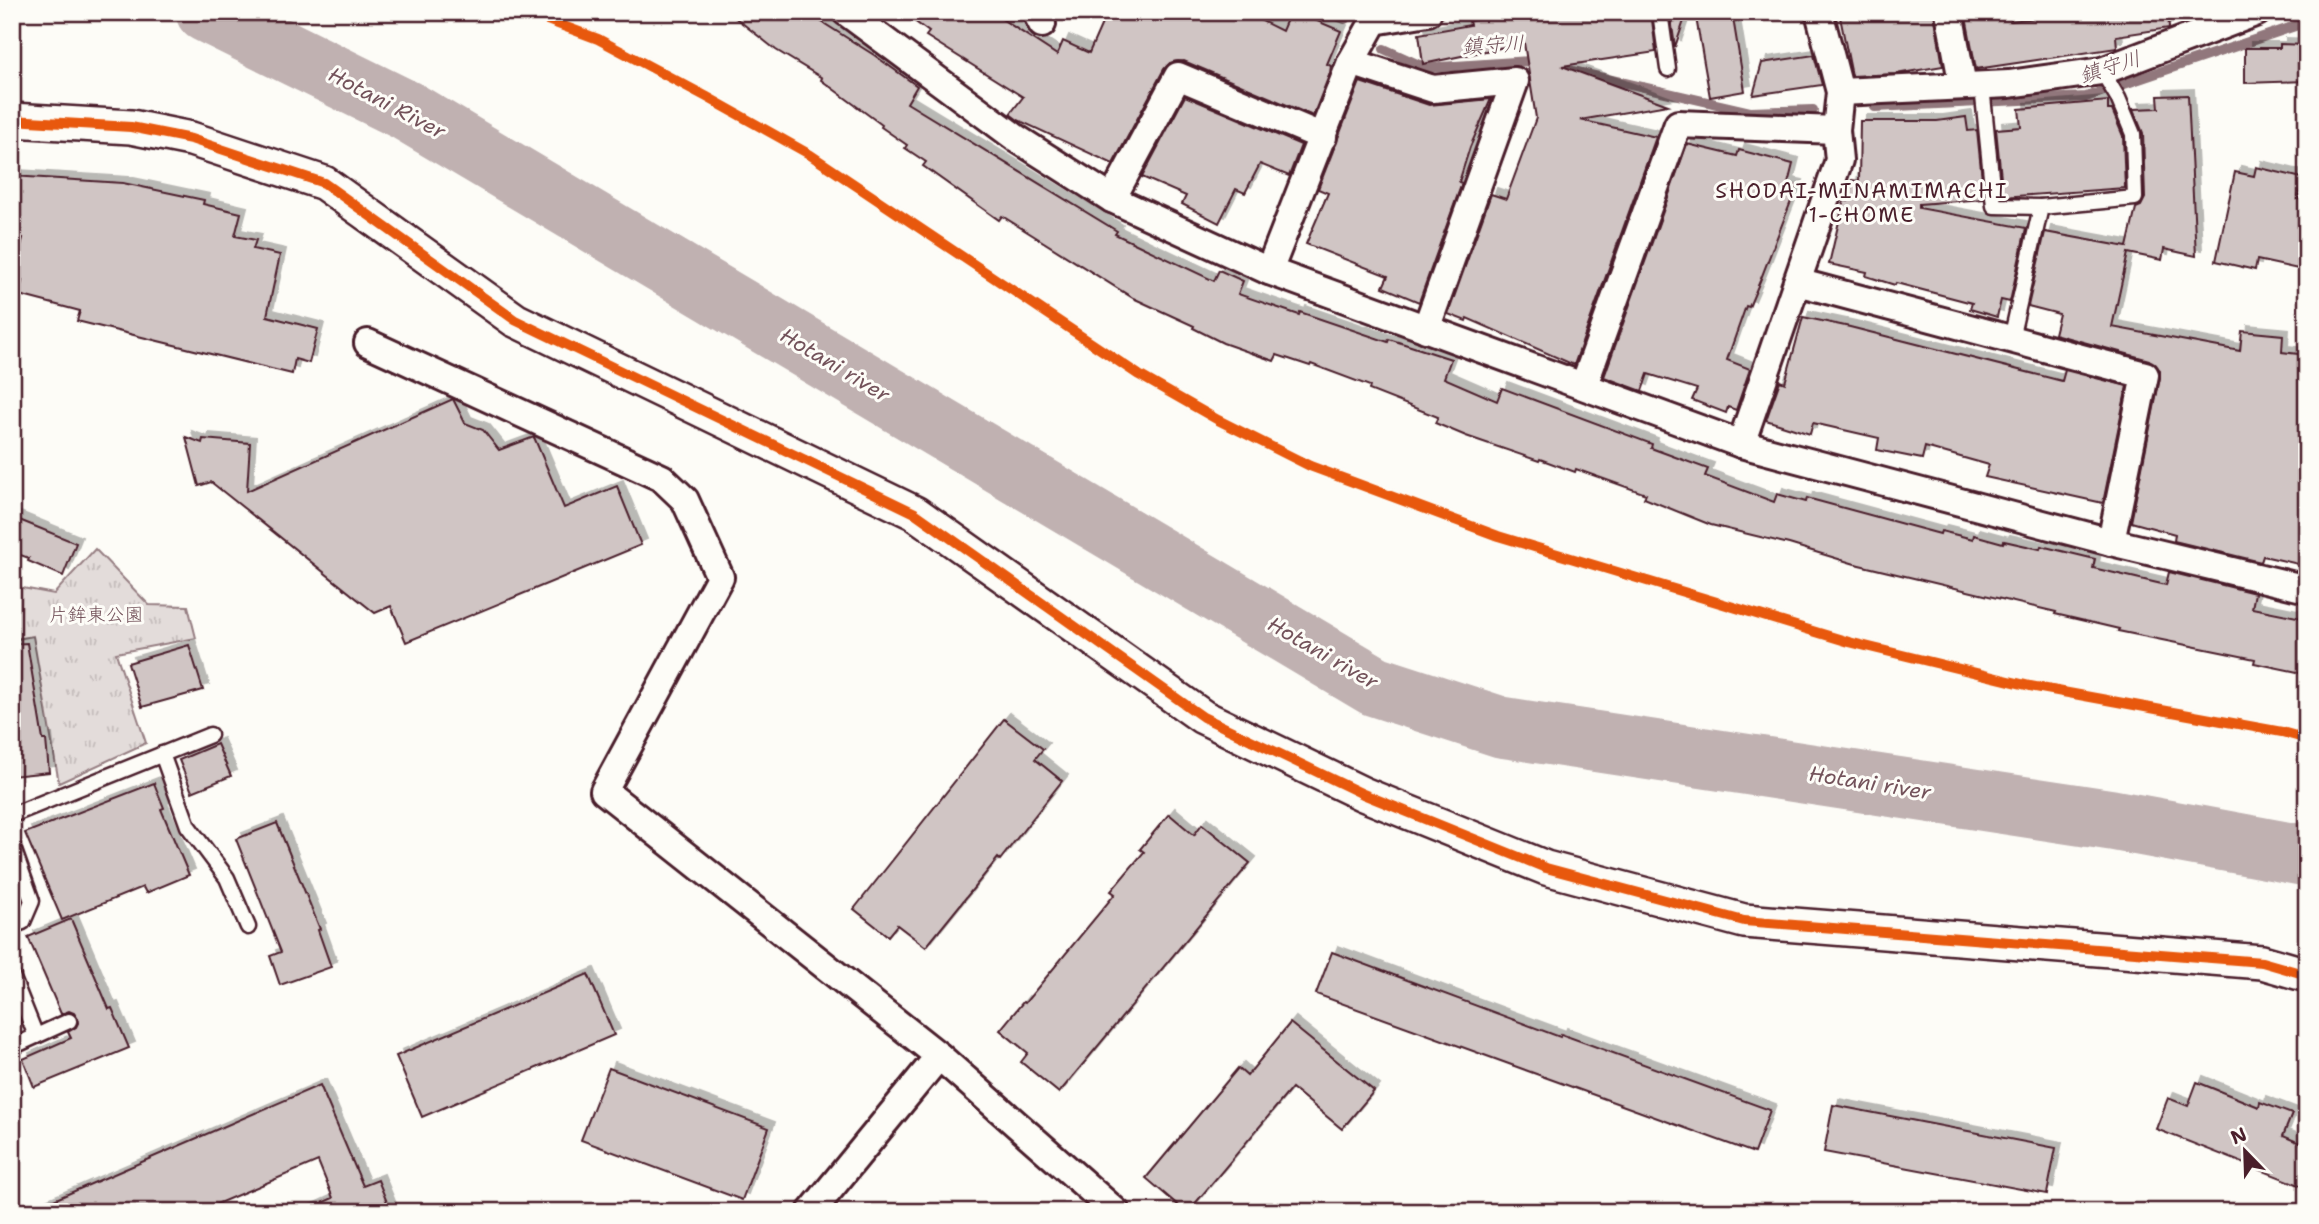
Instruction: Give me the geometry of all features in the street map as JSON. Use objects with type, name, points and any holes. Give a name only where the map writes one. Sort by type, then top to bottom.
[{"type":"street","points":[[846,12],[1016,138],[1112,199],[1269,271],[1741,444],[2111,542],[2307,589]]},
{"type":"street","points":[[1269,271],[1351,62],[1373,17],[1428,12]]},
{"type":"street","points":[[1741,444],[1839,160],[1836,130],[1840,92],[1819,12]]},
{"type":"street","points":[[1949,12],[1978,94]]},
{"type":"street","points":[[1840,92],[1978,94],[2009,84],[2105,76],[2189,24],[2257,12]]},
{"type":"street","points":[[1351,62],[1433,89],[1515,81],[1426,329]]},
{"type":"street","points":[[1112,199],[1178,75],[1323,137]]},
{"type":"street","points":[[12,120],[143,129],[191,139],[324,183],[515,320],[915,513],[1203,717],[1363,794],[1546,868],[1744,920],[2262,962],[2307,975]]},
{"type":"street","points":[[1584,385],[1678,124],[1836,130]]},
{"type":"street","points":[[1797,282],[2146,375],[2111,542]]},
{"type":"street","points":[[368,343],[662,478],[685,500],[720,577],[604,791],[939,1056],[1116,1212]]},
{"type":"street","points":[[811,1212],[939,1056]]},
{"type":"lane","points":[[1660,12],[1668,69]]},
{"type":"lane","points":[[1978,94],[1994,206],[2041,207],[2135,198],[2133,134],[2118,98],[2105,76]]},
{"type":"lane","points":[[2011,339],[2041,207]]},
{"type":"lane","points":[[12,815],[210,735]]},
{"type":"lane","points":[[162,754],[188,826],[227,878],[247,927]]},
{"type":"lane","points":[[12,845],[33,901],[23,922],[12,926]]},
{"type":"lane","points":[[12,976],[36,1036]]},
{"type":"lane","points":[[12,1047],[69,1021]]},
{"type":"path","points":[[526,12],[598,39],[808,154],[1139,375],[1218,420],[1310,467],[1498,536],[1849,642],[2029,686],[2282,732],[2307,739]]},
{"type":"green space","name":"片鉾東公園","points":[[95,549],[149,605],[188,606],[196,638],[116,653],[146,743],[59,783],[33,636],[12,640],[12,586],[54,594]]},
{"type":"building","points":[[728,12],[806,12],[917,86],[907,103],[1117,231],[1115,234],[1214,281],[1219,270],[1243,281],[1238,294],[1299,315],[1300,312],[1388,342],[1389,339],[1451,359],[1444,378],[1497,401],[1502,388],[1652,444],[1651,448],[1708,469],[1705,476],[1774,502],[1777,494],[1806,502],[1807,498],[1940,534],[1941,531],[1973,539],[1974,535],[2003,543],[2004,541],[2040,549],[2041,546],[2095,559],[2093,568],[2166,585],[2169,572],[2255,593],[2252,608],[2307,619],[2307,674],[2254,663],[2255,659],[2118,631],[2119,629],[2055,614],[2056,612],[1855,564],[1711,525],[1644,498],[1646,494],[1576,469],[1575,472],[1466,436],[1435,423],[1438,417],[1369,390],[1370,386],[1311,364],[1310,366],[1277,355],[1274,361],[1223,343],[1193,328],[1194,326],[1133,298],[1002,216],[999,220],[923,166],[926,162],[905,148],[907,145],[821,80],[822,78],[776,50]]},
{"type":"building","points":[[902,12],[991,12],[1057,55],[1063,41],[1089,53],[1107,12],[1244,12],[1282,31],[1290,12],[1296,12],[1341,31],[1327,64],[1331,66],[1330,73],[1313,116],[1184,61],[1170,63],[1164,69],[1113,164],[1018,120],[1010,114],[1023,97],[926,36],[929,32]]},
{"type":"building","points":[[1535,12],[1651,12],[1656,52],[1562,66],[1668,105],[1580,120],[1656,137],[1574,365],[1467,318],[1466,321],[1448,314],[1491,194],[1506,199],[1536,118],[1524,43],[1423,64],[1419,34],[1470,25],[1469,21],[1498,15],[1499,18]]},
{"type":"building","points":[[1670,12],[1687,12],[1675,47]]},
{"type":"building","points":[[1695,12],[1732,12],[1745,91],[1710,97]]},
{"type":"building","points":[[1839,12],[1934,12],[1943,66],[1896,74],[1852,76]]},
{"type":"building","points":[[1965,12],[2010,12],[2011,21],[2091,12],[2168,12],[2169,28],[2116,36],[2117,48],[1976,69]]},
{"type":"building","points":[[2280,44],[2307,45],[2307,81],[2245,83],[2245,48],[2280,48]]},
{"type":"building","points":[[1814,55],[1822,85],[1753,95],[1762,63]]},
{"type":"building","points":[[1360,82],[1429,105],[1491,99],[1470,147],[1459,182],[1462,183],[1419,302],[1383,287],[1388,276],[1306,244],[1328,193],[1318,189]]},
{"type":"building","points":[[2188,95],[2196,256],[2164,249],[2162,260],[2128,253],[2112,327],[2240,351],[2242,331],[2283,335],[2282,352],[2307,355],[2307,566],[2263,556],[2261,562],[2174,541],[2175,534],[2131,522],[2160,370],[2149,360],[2054,334],[2059,314],[2028,306],[2045,232],[2127,247],[2136,208],[2141,206],[2145,198],[2143,133],[2133,109],[2159,108],[2158,96]]},
{"type":"building","points":[[1185,96],[1301,145],[1289,176],[1260,164],[1245,193],[1236,189],[1219,223],[1182,204],[1186,196],[1142,177]]},
{"type":"building","points":[[2108,101],[2108,110],[2112,110],[2123,136],[2125,188],[2003,197],[1996,129],[2021,127],[2019,109]]},
{"type":"building","points":[[1966,117],[1968,131],[1977,130],[1984,199],[1919,204],[1919,208],[2026,228],[2010,302],[2001,300],[1997,317],[1970,309],[1972,303],[1896,283],[1895,285],[1866,276],[1867,272],[1829,264],[1844,200],[1848,201],[1852,180],[1859,181],[1860,121],[1937,121]]},
{"type":"building","points":[[1687,144],[1737,156],[1739,150],[1793,164],[1788,184],[1797,186],[1749,307],[1746,306],[1727,360],[1750,369],[1736,410],[1728,407],[1726,413],[1692,400],[1697,389],[1648,374],[1642,391],[1604,377]]},
{"type":"building","points":[[2256,167],[2302,178],[2298,199],[2307,201],[2307,271],[2257,260],[2255,270],[2216,261],[2235,172],[2254,176]]},
{"type":"building","points":[[12,176],[123,183],[204,200],[203,204],[241,213],[235,236],[256,240],[253,249],[280,255],[267,316],[318,329],[309,363],[295,359],[292,374],[77,321],[80,311],[19,295],[22,281],[12,279],[23,238],[12,236]]},
{"type":"building","points":[[1803,317],[2062,381],[2065,370],[2127,386],[2103,503],[1985,477],[1989,465],[1925,447],[1922,459],[1877,450],[1879,438],[1813,423],[1810,434],[1766,420],[1780,381],[1785,383]]},
{"type":"building","points":[[453,399],[465,423],[483,430],[499,450],[534,437],[564,508],[617,486],[641,545],[406,642],[391,606],[375,613],[211,482],[199,486],[186,437],[202,443],[203,439],[250,443],[247,491]]},
{"type":"building","points":[[12,517],[76,543],[63,576],[12,552]]},
{"type":"building","points":[[27,643],[43,740],[46,740],[49,772],[12,776],[12,644]]},
{"type":"building","points":[[189,645],[203,690],[142,707],[128,663]]},
{"type":"building","points":[[1004,719],[1043,749],[1035,759],[1062,781],[1000,860],[998,858],[926,947],[897,925],[888,936],[854,909]]},
{"type":"building","points":[[217,744],[231,776],[192,792],[179,760]]},
{"type":"building","points":[[154,783],[164,808],[161,809],[189,875],[146,893],[143,887],[62,920],[25,833]]},
{"type":"building","points":[[1169,814],[1194,835],[1202,824],[1250,863],[1059,1093],[1021,1062],[1028,1053],[1000,1030],[1115,894],[1111,891],[1144,852],[1140,849]]},
{"type":"building","points":[[277,823],[320,929],[318,930],[331,967],[280,985],[270,956],[281,952],[236,839]]},
{"type":"building","points":[[71,919],[109,1009],[112,1008],[129,1048],[34,1087],[23,1059],[71,1038],[68,1032],[76,1027],[79,1021],[74,1013],[69,1011],[61,1014],[28,937]]},
{"type":"building","points":[[1332,952],[1560,1037],[1561,1034],[1770,1110],[1754,1153],[1316,994]]},
{"type":"building","points":[[588,974],[614,1035],[422,1117],[396,1056]]},
{"type":"building","points":[[1290,1023],[1374,1091],[1342,1129],[1292,1088],[1186,1212],[1146,1178],[1238,1068],[1247,1076]]},
{"type":"building","points":[[609,1068],[769,1128],[742,1200],[581,1140]]},
{"type":"building","points":[[2197,1082],[2259,1107],[2260,1102],[2292,1114],[2283,1136],[2307,1146],[2307,1188],[2156,1129],[2168,1098],[2188,1106]]},
{"type":"building","points":[[320,1085],[363,1186],[378,1180],[391,1212],[302,1212],[333,1198],[318,1161],[198,1212],[26,1212]]},
{"type":"building","points":[[1833,1105],[2056,1148],[2047,1194],[1824,1152]]},
{"type":"waterway","name":"Hotani river","points":[[206,12],[407,111],[1375,686],[1501,727],[2112,820],[2307,856]]},
{"type":"waterway","name":"鎮守川","points":[[1327,12],[1345,19]]},
{"type":"waterway","name":"鎮守川","points":[[1875,107],[2086,97],[2307,22]]},
{"type":"waterway","name":"鎮守川","points":[[1384,49],[1426,68],[1530,61],[1540,63]]},
{"type":"waterway","name":"鎮守川","points":[[1565,69],[1751,112],[1813,110]]},
{"type":"cycle path","points":[[526,12],[598,39],[809,154],[1139,375],[1218,420],[1310,466],[1498,536],[1849,642],[2030,686],[2282,732],[2307,739]]},
{"type":"cycle path","points":[[12,120],[131,127],[191,139],[324,183],[515,320],[915,513],[1203,717],[1363,794],[1546,868],[1744,921],[2262,962],[2307,975]]},
{"type":"district","name":"SHODAI-MINAMIMACHI 1-CHOME","points":[[1862,203]]},
{"type":"water label","name":"Hotani River","points":[[387,103]]}]
